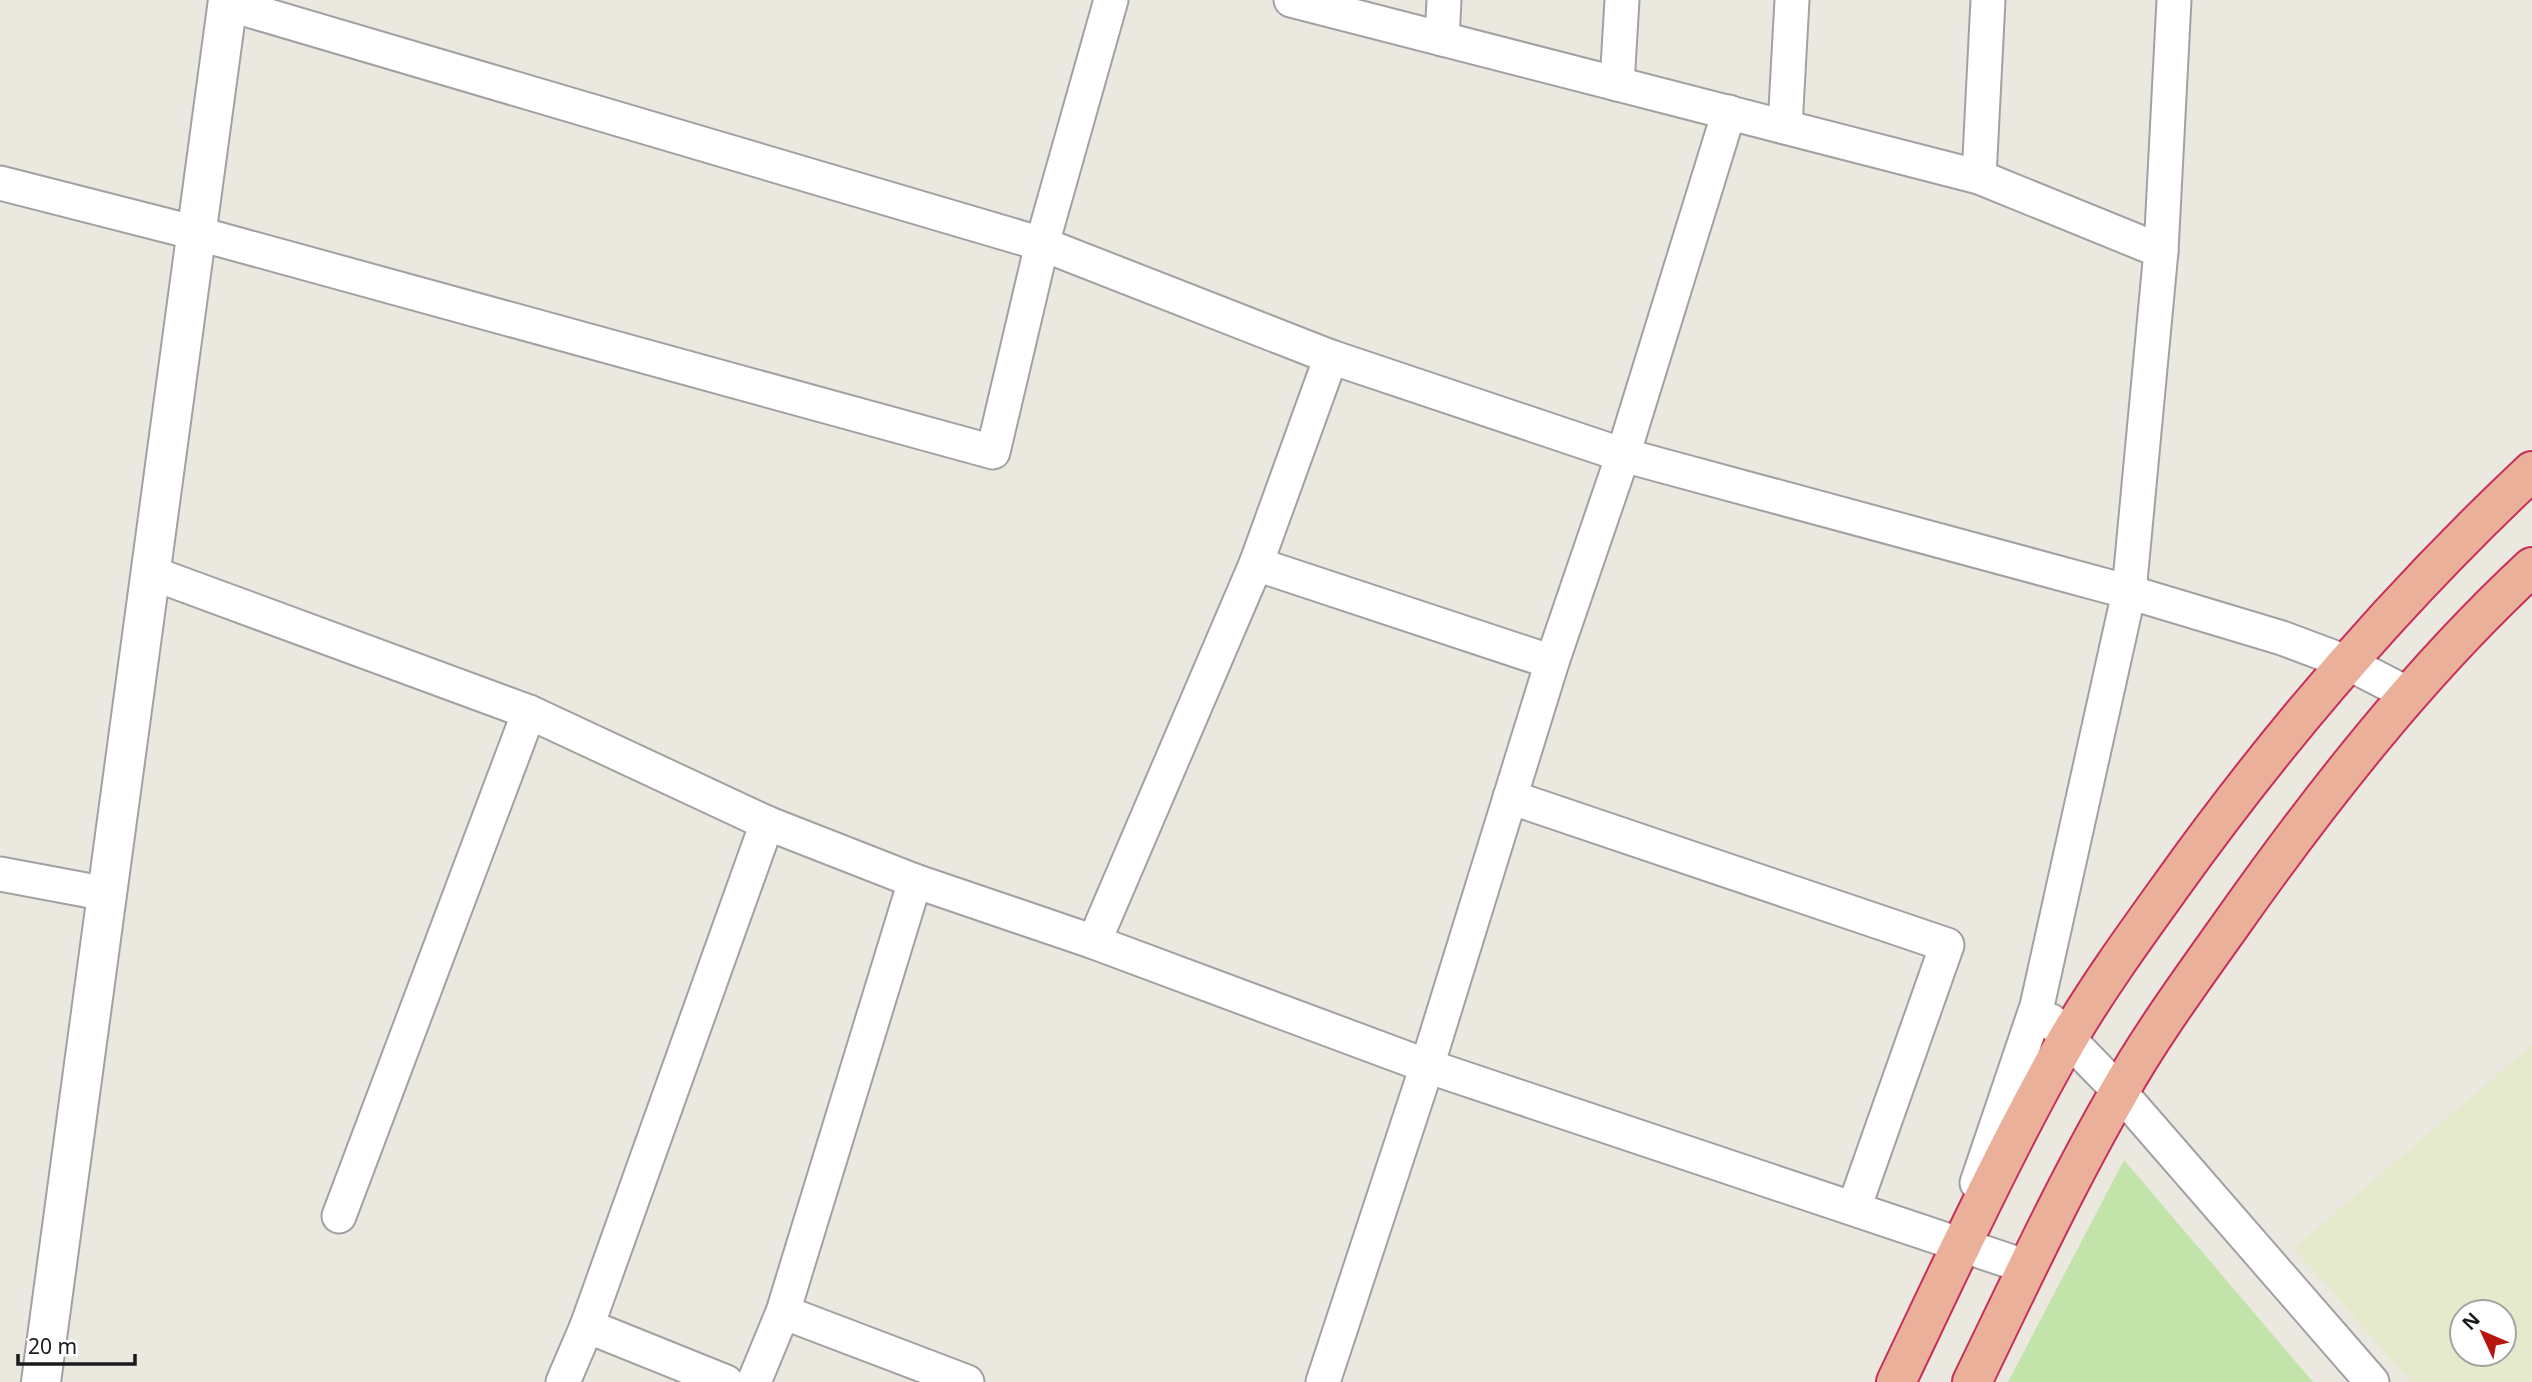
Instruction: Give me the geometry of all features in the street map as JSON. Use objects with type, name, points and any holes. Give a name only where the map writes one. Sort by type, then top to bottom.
[{"type":"highway","points":[[1896,1382],[2013,1139],[2069,1038],[2142,926],[2232,800],[2346,662],[2477,523],[2532,471]]},
{"type":"highway","points":[[1972,1382],[2027,1267],[2119,1091],[2193,977],[2284,850],[2410,695],[2532,567]]},
{"type":"street","points":[[0,183],[196,233],[992,452],[1042,244],[1111,0]]},
{"type":"street","points":[[1292,0],[1979,177],[2161,251]]},
{"type":"street","points":[[1442,39],[1444,0]]},
{"type":"street","points":[[1617,84],[1622,0]]},
{"type":"street","points":[[1786,127],[1793,0]]},
{"type":"street","points":[[1979,177],[1988,0]]},
{"type":"street","points":[[1961,1246],[1973,1194],[2038,1006],[2129,592],[2161,251],[2174,0]]},
{"type":"street","points":[[41,1382],[228,2],[1042,244],[1331,357],[1623,455],[2129,592],[2282,638],[2346,662],[2410,695]]},
{"type":"street","points":[[1323,1382],[1427,1066],[1552,662],[1623,455],[1729,112]]},
{"type":"street","points":[[1094,942],[1256,564],[1331,357]]},
{"type":"street","points":[[1256,564],[1552,662]]},
{"type":"street","points":[[149,572],[529,712],[767,823],[915,881],[1094,942],[1427,1066],[2027,1267]]},
{"type":"street","points":[[339,1216],[529,712]]},
{"type":"street","points":[[1510,797],[1947,945],[1854,1208]]},
{"type":"street","points":[[563,1382],[587,1326],[767,823]]},
{"type":"street","points":[[0,874],[107,894]]},
{"type":"street","points":[[754,1382],[783,1312],[915,881]]},
{"type":"street","points":[[2038,1006],[2119,1091],[2372,1382]]},
{"type":"street","points":[[783,1312],[967,1382]]},
{"type":"street","points":[[587,1326],[726,1382]]},
{"type":"green space","points":[[2532,1045],[2532,1382],[2411,1382],[2294,1248]]},
{"type":"green space","points":[[2124,1160],[2313,1382],[2008,1382]]}]
